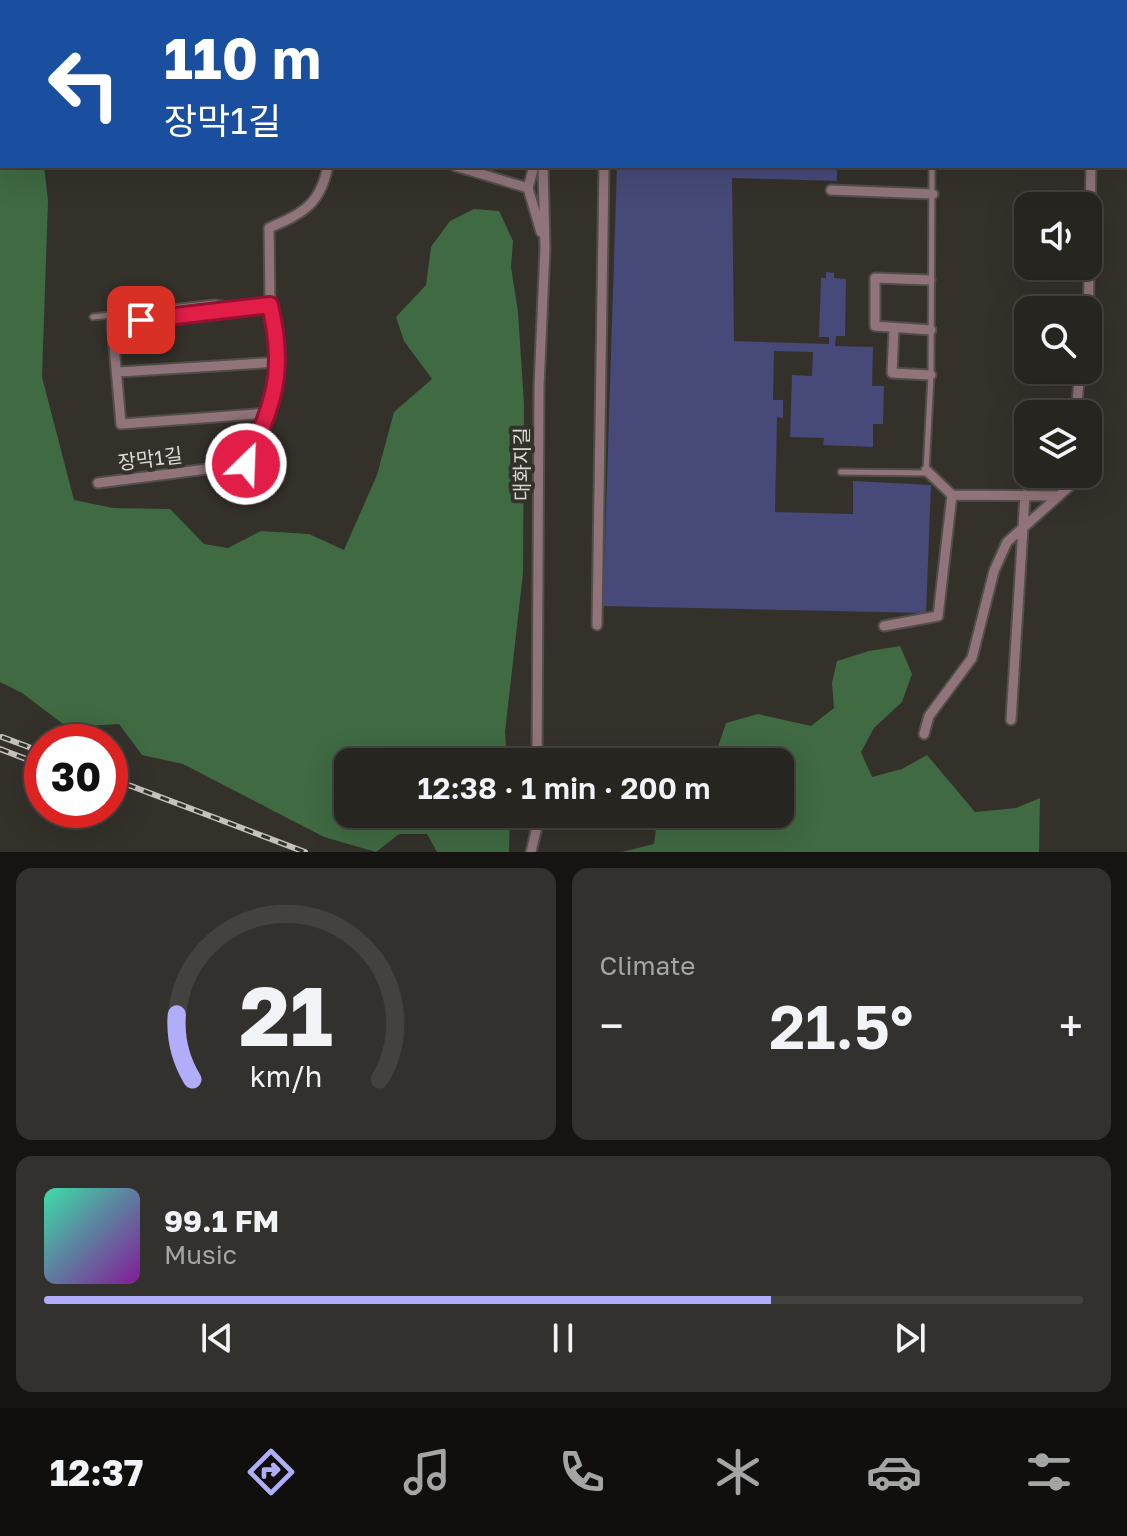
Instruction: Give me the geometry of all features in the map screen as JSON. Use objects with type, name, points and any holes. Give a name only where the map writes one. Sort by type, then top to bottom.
[{"type":"street","name":"장막1길","points":[[98,483],[246,464],[269,413],[280,362],[279,341],[270,305],[269,228],[311,205],[324,186],[328,168]]},
{"type":"street","points":[[462,168],[528,188]]},
{"type":"street","points":[[533,168],[528,188],[545,248]]},
{"type":"street","name":"대화지길","points":[[537,748],[539,386],[545,248],[543,168]]},
{"type":"street","points":[[597,625],[604,168]]},
{"type":"street","points":[[1089,296],[1091,168]]},
{"type":"street","points":[[831,190],[933,194]]},
{"type":"street","points":[[930,280],[875,278],[875,326],[931,330]]},
{"type":"street","points":[[112,323],[270,305]]},
{"type":"street","name":"장막1길","points":[[112,323],[121,424],[269,413]]},
{"type":"street","points":[[894,328],[892,373],[931,375]]},
{"type":"street","points":[[118,372],[280,362]]},
{"type":"street","points":[[926,470],[952,495],[1058,496]]},
{"type":"street","points":[[924,734],[929,716],[972,658],[994,571],[1007,542],[1067,488]]},
{"type":"street","points":[[884,626],[938,616],[952,495]]},
{"type":"street","points":[[1011,720],[1025,495]]},
{"type":"street","points":[[531,852],[537,828]]},
{"type":"lane","points":[[841,472],[926,473],[931,375],[932,168]]},
{"type":"lane","points":[[112,323],[93,317],[215,303],[245,308]]},
{"type":"green space","points":[[0,168],[44,168],[48,201],[42,377],[74,500],[113,508],[170,509],[204,544],[228,548],[261,531],[309,534],[344,550],[377,475],[394,412],[432,379],[404,341],[396,317],[426,285],[431,247],[450,221],[474,209],[499,211],[513,241],[511,267],[518,312],[524,404],[523,573],[505,732],[506,748],[334,748],[334,828],[510,828],[509,852],[437,852],[427,834],[399,834],[376,852],[324,837],[183,764],[142,755],[128,736],[128,724],[63,724],[22,693],[0,682]]},
{"type":"green space","points":[[900,646],[912,674],[902,702],[874,728],[861,752],[872,777],[902,769],[927,755],[975,812],[1016,808],[1040,798],[1039,852],[622,852],[654,844],[656,828],[794,828],[794,748],[718,748],[726,723],[758,714],[811,726],[834,708],[832,683],[837,661]]},
{"type":"building","points":[[617,168],[837,168],[837,181],[732,178],[734,341],[829,344],[829,337],[819,337],[821,278],[826,278],[826,272],[834,273],[834,278],[846,279],[845,336],[836,336],[835,346],[873,347],[872,386],[884,386],[883,424],[873,424],[873,447],[823,445],[824,438],[790,437],[792,375],[812,376],[813,352],[774,351],[773,400],[783,400],[783,418],[777,417],[775,512],[853,514],[853,481],[931,485],[926,613],[603,606]]},
{"type":"railway","points":[[2,737],[24,745]]},
{"type":"railway","points":[[0,749],[24,758]]},
{"type":"railway","points":[[128,785],[305,852]]},
{"type":"route","points":[[141,320],[270,305],[279,341],[280,362],[269,413],[246,464]]}]
